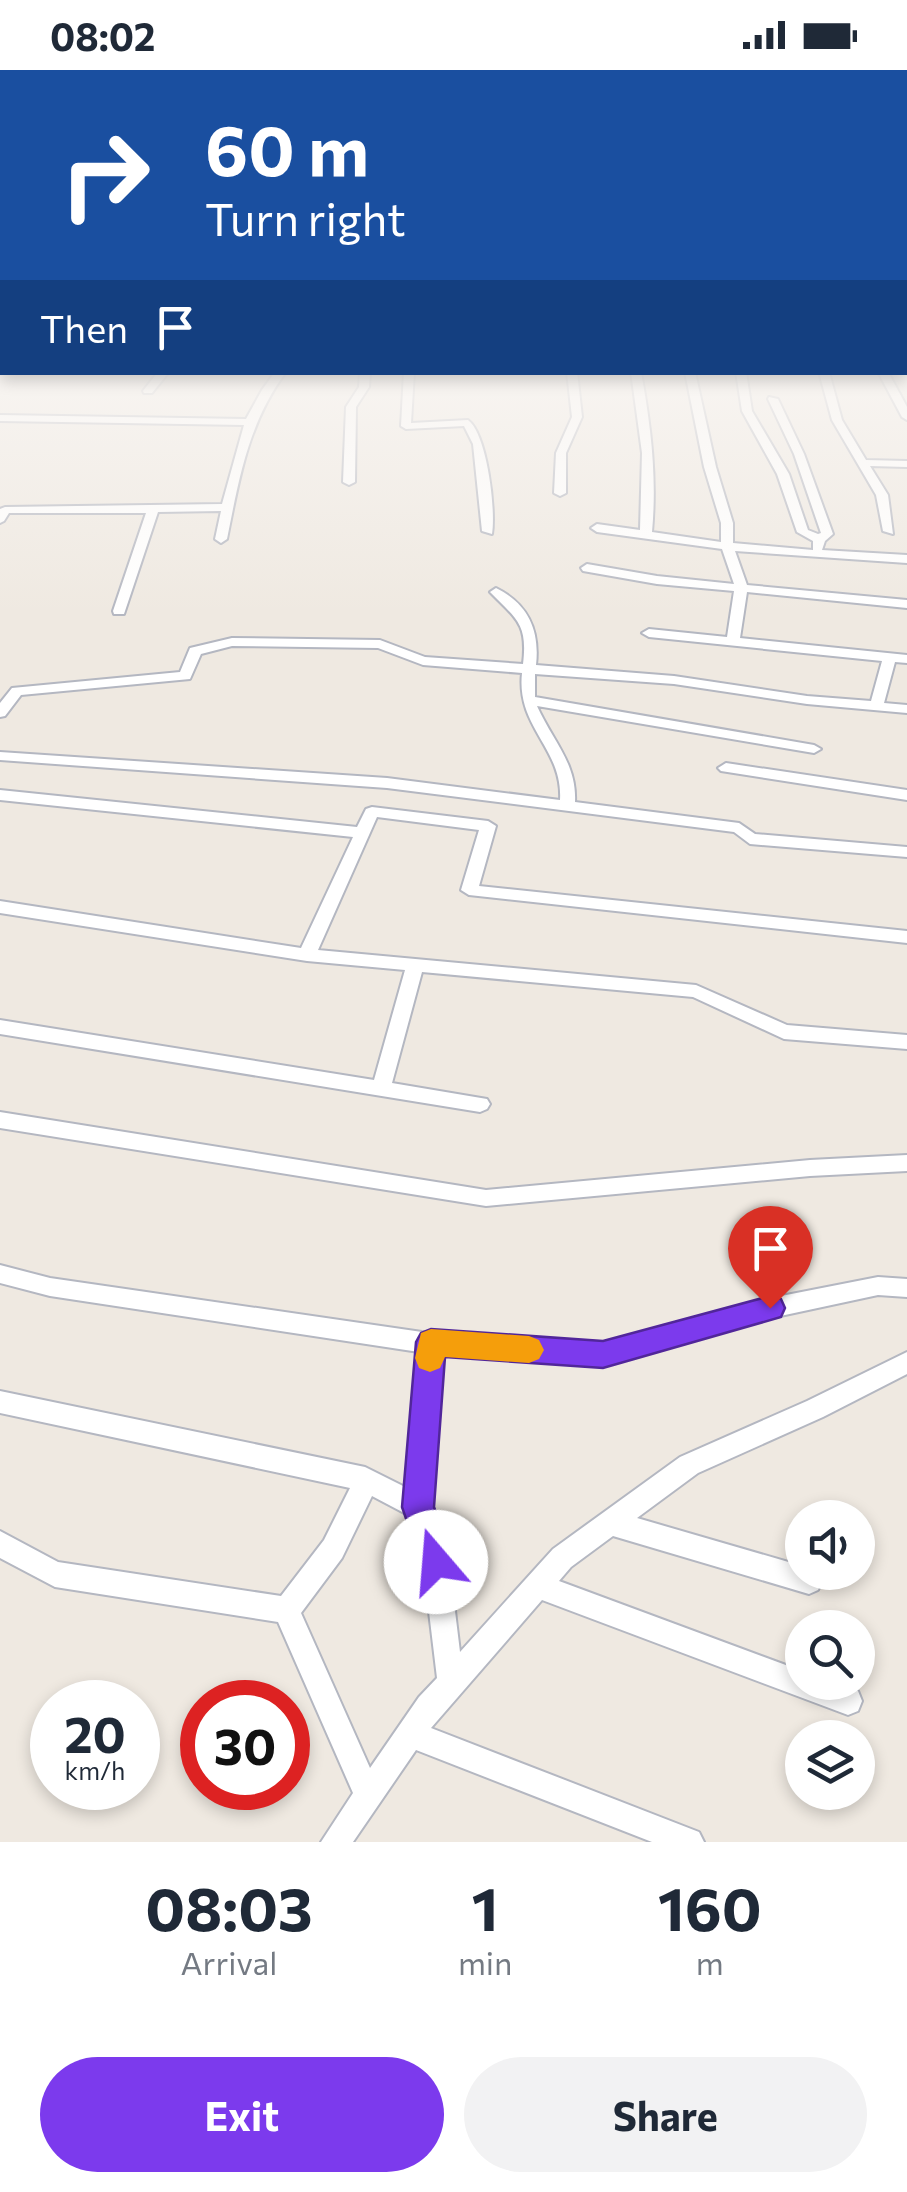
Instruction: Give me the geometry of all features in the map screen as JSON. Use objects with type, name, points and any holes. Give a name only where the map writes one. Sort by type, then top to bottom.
[{"type":"street","points":[[221,540],[242,449]]},
{"type":"street","points":[[349,482],[350,449]]},
{"type":"street","points":[[479,449],[488,531]]},
{"type":"street","points":[[560,493],[563,449]]},
{"type":"street","points":[[646,534],[649,449]]},
{"type":"street","points":[[706,449],[727,523],[727,546],[741,587],[733,641]]},
{"type":"street","points":[[769,449],[783,474],[803,532],[818,546]]},
{"type":"street","points":[[796,449],[827,534],[818,546]]},
{"type":"street","points":[[853,449],[882,495],[889,531]]},
{"type":"street","points":[[862,464],[907,464]]},
{"type":"street","points":[[0,518],[5,510],[228,507]]},
{"type":"street","points":[[119,611],[152,509]]},
{"type":"street","points":[[597,528],[727,546],[818,546],[907,559]]},
{"type":"street","points":[[587,568],[657,580],[907,604]]},
{"type":"street","points":[[496,592],[524,618],[533,640],[527,668],[530,700],[571,781],[568,807]]},
{"type":"street","points":[[648,633],[902,656],[877,704]]},
{"type":"street","points":[[0,713],[18,691],[184,676],[195,651],[232,642],[380,644],[424,661],[674,680],[806,700],[907,708]]},
{"type":"street","points":[[530,700],[814,749]]},
{"type":"street","points":[[0,756],[386,784],[739,828],[750,839],[907,852]]},
{"type":"street","points":[[726,768],[907,795]]},
{"type":"street","points":[[0,794],[362,833]]},
{"type":"street","points":[[307,955],[372,812],[488,826],[469,890],[907,937]]},
{"type":"street","points":[[0,908],[307,955],[696,990],[784,1032],[907,1042]]},
{"type":"street","points":[[381,1088],[416,965]]},
{"type":"street","points":[[0,1027],[480,1104]]},
{"type":"street","points":[[0,1120],[486,1198],[810,1168],[907,1163]]},
{"type":"street","points":[[0,1274],[50,1288],[431,1342],[603,1355],[770,1308],[878,1286],[907,1288]]},
{"type":"street","points":[[431,1342],[418,1507],[436,1562],[451,1683]]},
{"type":"street","points":[[336,1842],[451,1683],[562,1558],[690,1465],[815,1409],[907,1362]]},
{"type":"street","points":[[0,1402],[365,1479],[418,1507]]},
{"type":"street","points":[[286,1610],[325,1564],[355,1516],[365,1479]]},
{"type":"street","points":[[610,1524],[785,1574]]},
{"type":"street","points":[[0,1544],[56,1574],[286,1610]]},
{"type":"street","points":[[538,1586],[848,1701]]},
{"type":"street","points":[[286,1610],[368,1795]]},
{"type":"street","points":[[411,1734],[689,1842]]},
{"type":"slow traffic","points":[[430,1358],[431,1342],[529,1350]]},
{"type":"route","points":[[436,1562],[418,1507],[431,1342],[603,1355],[770,1308]]}]
